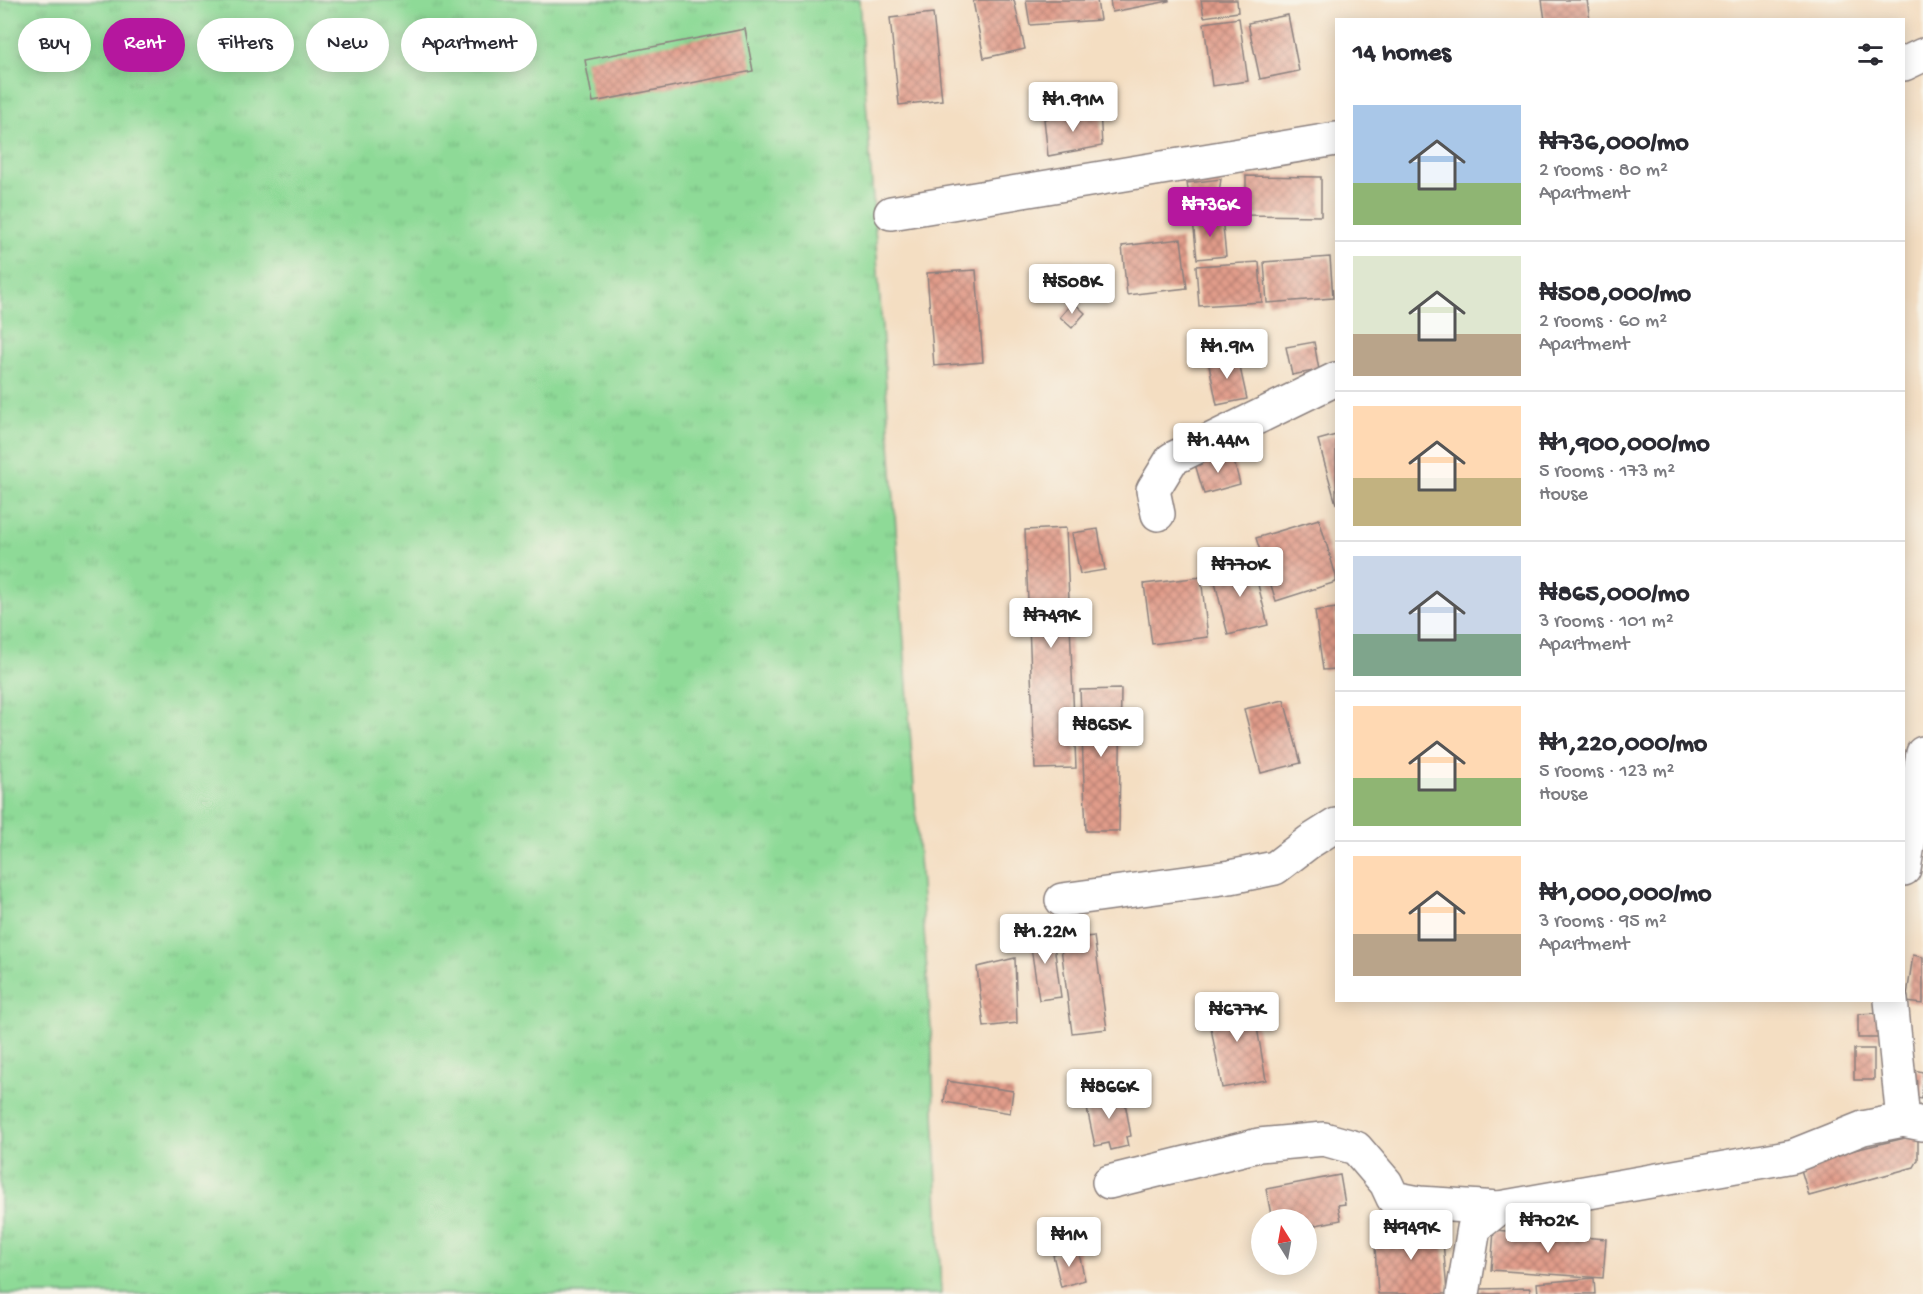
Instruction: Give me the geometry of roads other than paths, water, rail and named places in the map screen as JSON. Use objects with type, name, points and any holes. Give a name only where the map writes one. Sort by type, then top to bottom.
[{"type":"street","points":[[1905,37],[1923,34]]},
{"type":"street","points":[[1905,64],[1923,55]]},
{"type":"street","points":[[891,213],[1335,139]]},
{"type":"street","points":[[1158,514],[1153,490],[1172,459],[1335,379]]},
{"type":"street","points":[[1905,739],[1923,734]]},
{"type":"street","points":[[1905,863],[1923,753]]},
{"type":"street","points":[[1062,900],[1230,877],[1275,868],[1335,826]]},
{"type":"street","points":[[1109,1182],[1259,1145],[1324,1139],[1356,1148],[1386,1183],[1393,1198],[1419,1203],[1499,1208],[1793,1156],[1863,1128],[1913,1122],[1891,1002]]},
{"type":"street","points":[[1463,1294],[1474,1228],[1499,1208]]}]
